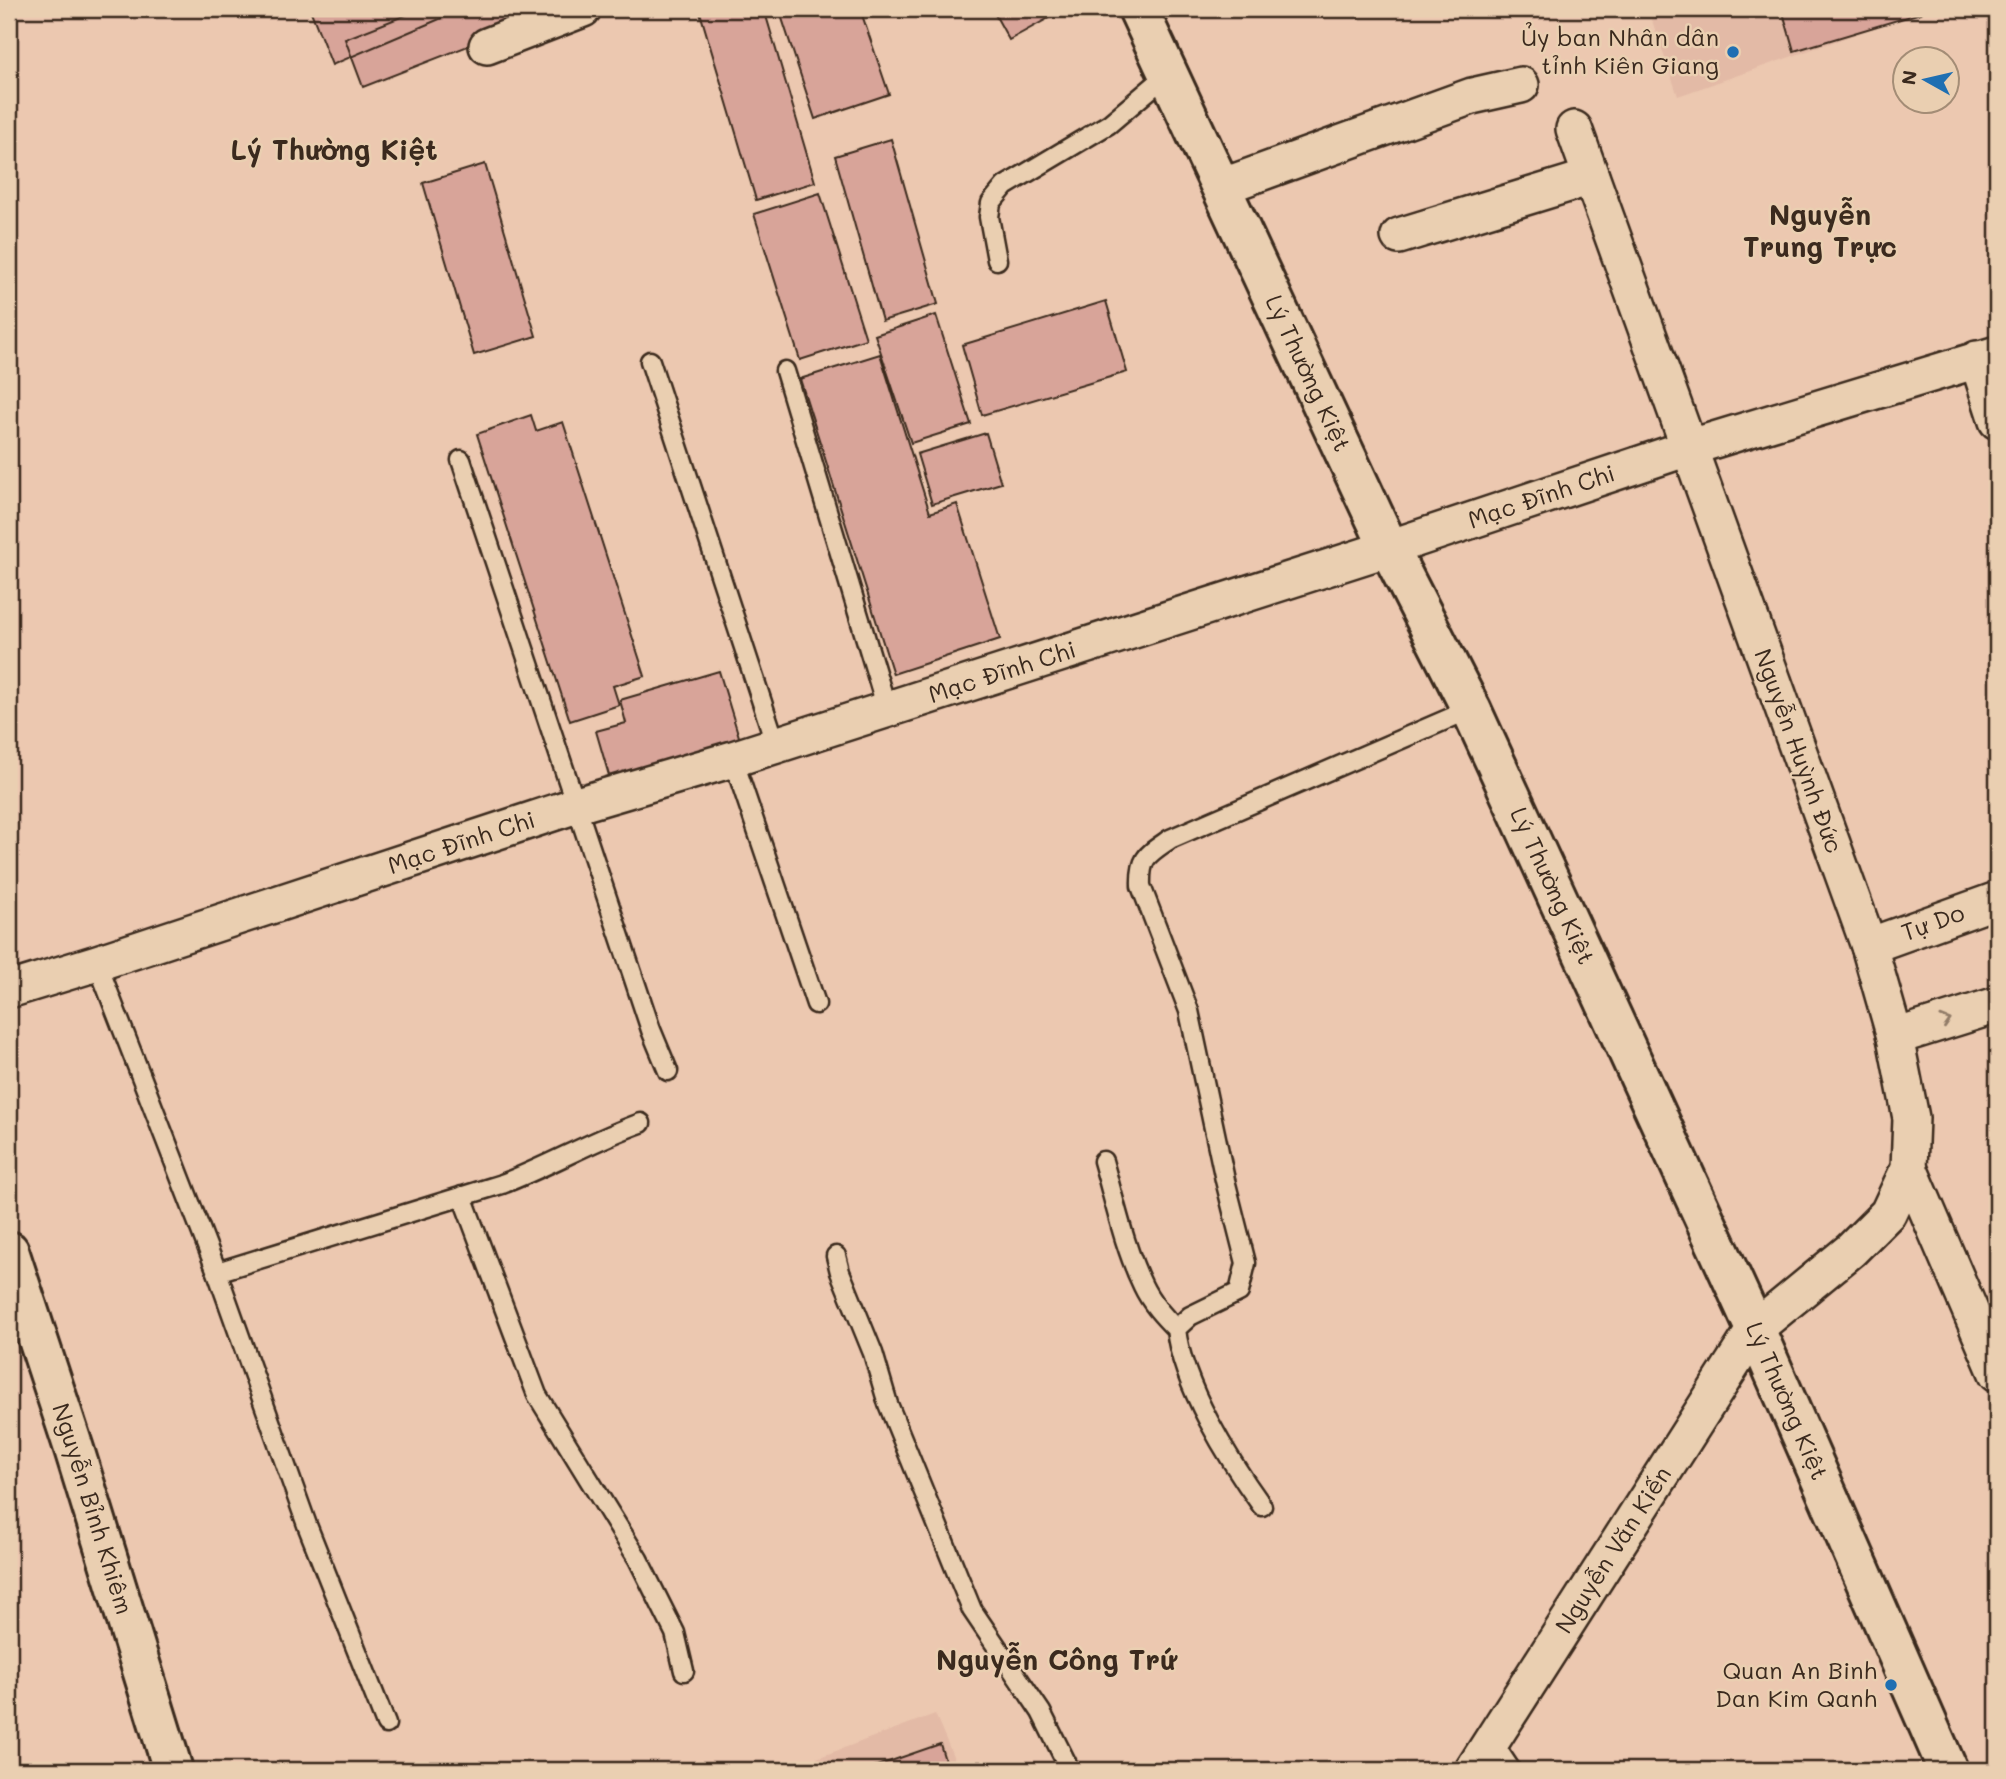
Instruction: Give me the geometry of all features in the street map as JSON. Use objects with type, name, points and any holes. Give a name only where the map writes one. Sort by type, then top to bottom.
[{"type":"main road","name":"Lý Thường Kiệt","points":[[1138,9],[1390,548],[1471,709],[1755,1329],[1948,1770]]},
{"type":"main road","name":"Nguyễn Bỉnh Khiêm","points":[[9,1251],[74,1449],[173,1770]]},
{"type":"street","points":[[487,46],[583,9]]},
{"type":"street","points":[[1221,187],[1472,96],[1521,85]]},
{"type":"street","name":"Nguyễn Huỳnh Đức","points":[[1574,129],[1869,946],[1895,1037],[1911,1118],[1909,1168],[1888,1213],[1851,1250],[1755,1329]]},
{"type":"street","points":[[1399,236],[1591,177]]},
{"type":"street","points":[[1987,357],[1997,421]]},
{"type":"street","name":"Mạc Đĩnh Chi","points":[[9,990],[577,805],[733,759],[1390,548],[1688,448],[1987,357]]},
{"type":"street","name":"Tự Do","points":[[1869,946],[1997,900]]},
{"type":"street","points":[[1895,1037],[1997,1005]]},
{"type":"street","points":[[1909,1168],[1997,1373]]},
{"type":"street","name":"Nguyễn Văn Kiến","points":[[1473,1770],[1755,1329]]},
{"type":"lane","points":[[997,260],[989,217],[990,203],[1005,186],[1109,124],[1168,74]]},
{"type":"lane","points":[[650,361],[776,745]]},
{"type":"lane","points":[[785,371],[887,709]]},
{"type":"lane","points":[[461,460],[651,1030],[668,1071]]},
{"type":"lane","points":[[1176,1329],[1190,1316],[1239,1292],[1246,1263],[1225,1180],[1204,1070],[1189,1011],[1141,886],[1140,867],[1149,853],[1170,839],[1471,709]]},
{"type":"lane","points":[[733,759],[816,1004]]},
{"type":"lane","points":[[97,963],[217,1272],[307,1525],[386,1724]]},
{"type":"lane","points":[[217,1272],[502,1184],[641,1123]]},
{"type":"lane","points":[[1103,1161],[1129,1250],[1143,1287],[1160,1313],[1176,1329],[1178,1347],[1199,1401],[1243,1479],[1262,1506]]},
{"type":"lane","points":[[462,1196],[537,1395],[638,1559],[675,1633],[684,1671]]},
{"type":"lane","points":[[836,1256],[873,1353],[888,1404],[972,1610],[1041,1712],[1070,1770]]},
{"type":"lane","points":[[1492,1740],[1511,1770]]},
{"type":"shaded area","name":"Ủy ban Nhân dân tỉnh Kiên Giang","points":[[1648,9],[1928,9],[1678,96]]},
{"type":"shaded area","points":[[935,1714],[959,1770],[785,1770]]},
{"type":"building","points":[[310,9],[463,9],[332,65]]},
{"type":"building","points":[[421,9],[563,9],[363,87],[345,39]]},
{"type":"building","points":[[699,9],[764,9],[815,182],[756,200]]},
{"type":"building","points":[[779,9],[860,9],[889,94],[815,119]]},
{"type":"building","points":[[992,9],[1065,9],[1009,40]]},
{"type":"building","points":[[1782,9],[1919,9],[1921,13],[1794,51]]},
{"type":"building","points":[[891,139],[938,304],[882,321],[835,156]]},
{"type":"building","points":[[485,164],[536,336],[474,355],[423,183]]},
{"type":"building","points":[[820,193],[866,339],[800,360],[754,214]]},
{"type":"building","points":[[1106,301],[1127,372],[982,415],[962,345]]},
{"type":"building","points":[[936,315],[971,424],[911,443],[875,335]]},
{"type":"building","points":[[880,354],[930,513],[957,504],[1000,639],[893,674],[800,379]]},
{"type":"building","points":[[531,415],[536,431],[563,422],[645,676],[613,686],[619,705],[570,721],[477,434]]},
{"type":"building","points":[[986,433],[1001,483],[932,504],[917,454]]},
{"type":"building","points":[[719,671],[740,740],[610,779],[596,731],[626,723],[620,700]]},
{"type":"building","points":[[940,1744],[948,1770],[865,1770]]},
{"type":"place","name":"Ủy ban Nhân dân tỉnh Kiên Giang","points":[[1733,52]]},
{"type":"place","name":"Quan An Binh Dan Kim Qanh","points":[[1891,1685]]},
{"type":"district","name":"Lý Thường Kiệt","points":[[334,150]]},
{"type":"district","name":"Nguyễn Trung Trực","points":[[1820,231]]},
{"type":"district","name":"Nguyễn Công Trứ","points":[[1056,1660]]}]
